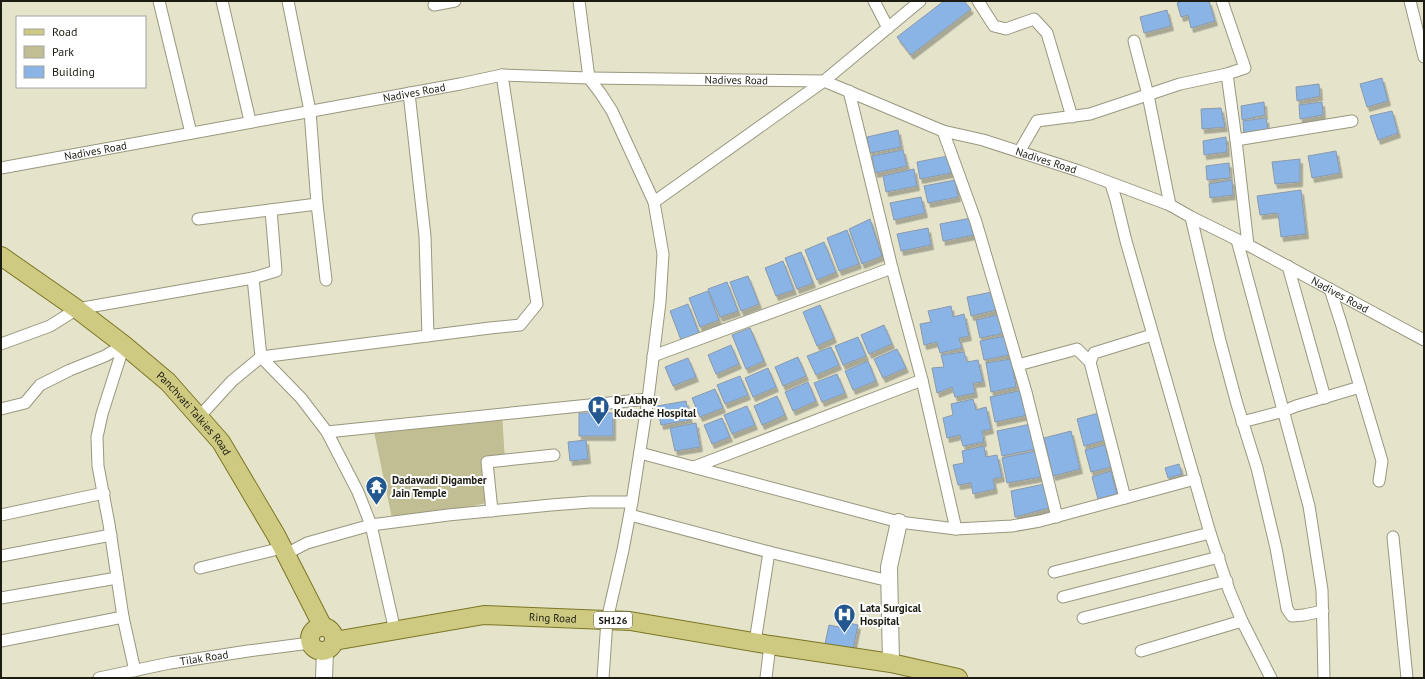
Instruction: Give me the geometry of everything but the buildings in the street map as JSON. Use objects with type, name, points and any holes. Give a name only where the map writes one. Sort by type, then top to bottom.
[{"type":"main road","name":"Panchvati Talkies Road","points":[[1,256],[124,345],[168,382],[221,442],[284,551],[323,641]]},
{"type":"main road","points":[[891,663],[889,567],[899,522]]},
{"type":"main road","name":"Ring Road","points":[[323,641],[395,631],[484,615],[630,621],[763,644],[891,663]]},
{"type":"main road","points":[[323,641],[324,678]]},
{"type":"main road","name":"SH126","points":[[891,663],[958,678]]},
{"type":"street","points":[[159,1],[191,133]]},
{"type":"street","points":[[222,1],[250,122]]},
{"type":"street","points":[[288,1],[310,111],[317,204],[326,280]]},
{"type":"street","points":[[434,5],[455,1]]},
{"type":"street","points":[[580,1],[588,78],[602,94],[612,111],[654,202],[663,254],[660,302],[648,399],[630,515],[607,620],[603,678]]},
{"type":"street","points":[[874,1],[888,28]]},
{"type":"street","points":[[654,202],[824,81],[920,1]]},
{"type":"street","points":[[978,1],[994,26],[1006,29],[1034,19],[1047,33],[1072,116]]},
{"type":"street","points":[[1019,152],[1037,121],[1090,114],[1180,84],[1227,74],[1245,68],[1222,1]]},
{"type":"street","points":[[1410,1],[1424,57]]},
{"type":"street","points":[[1134,41],[1148,95],[1170,205]]},
{"type":"street","points":[[1227,74],[1248,245]]},
{"type":"street","points":[[199,417],[232,381],[261,357],[520,325],[537,304],[502,75]]},
{"type":"street","name":"Nadives Road","points":[[1,168],[502,75],[588,78],[824,81],[943,131],[983,140],[1079,171],[1170,205],[1288,266],[1424,340]]},
{"type":"street","points":[[849,91],[892,268],[922,380],[956,529]]},
{"type":"street","points":[[409,93],[425,236],[428,336]]},
{"type":"street","points":[[1236,140],[1352,121]]},
{"type":"street","points":[[943,131],[976,222],[1026,392],[1057,517]]},
{"type":"street","points":[[1111,184],[1152,335],[1210,533],[1242,621],[1271,678]]},
{"type":"street","points":[[198,219],[317,204]]},
{"type":"street","points":[[1,344],[50,326],[77,310],[252,278],[276,271],[272,210]]},
{"type":"street","points":[[1191,217],[1220,341],[1242,422],[1257,468],[1276,548],[1287,609],[1292,616],[1304,616],[1322,611]]},
{"type":"street","points":[[1237,240],[1309,506],[1322,590],[1324,678]]},
{"type":"street","points":[[1288,266],[1325,398]]},
{"type":"street","points":[[653,356],[892,268]]},
{"type":"street","points":[[252,278],[261,357],[301,398],[327,432],[358,492],[371,525],[395,631]]},
{"type":"street","points":[[1330,289],[1382,461],[1379,481]]},
{"type":"street","points":[[1090,362],[1094,353],[1152,335]]},
{"type":"street","points":[[1,409],[25,403],[40,385],[70,370],[105,356],[124,345]]},
{"type":"street","points":[[124,345],[102,414],[97,437],[98,466],[111,535],[123,617],[136,670]]},
{"type":"street","points":[[1018,365],[1077,349],[1090,362],[1125,498]]},
{"type":"street","points":[[694,467],[922,380]]},
{"type":"street","points":[[1242,422],[1284,411],[1360,387]]},
{"type":"street","points":[[327,432],[648,399]]},
{"type":"street","points":[[640,453],[899,522],[956,529],[1012,526],[1057,517],[1195,479]]},
{"type":"street","points":[[492,511],[486,462],[554,455]]},
{"type":"street","points":[[1,515],[104,493]]},
{"type":"street","points":[[200,568],[284,551],[371,525],[448,515],[590,502],[632,502]]},
{"type":"street","points":[[630,515],[769,552],[889,581]]},
{"type":"street","points":[[1054,572],[1210,533]]},
{"type":"street","points":[[1,556],[111,535]]},
{"type":"street","points":[[1393,537],[1407,678]]},
{"type":"street","points":[[766,678],[763,644],[769,552]]},
{"type":"street","points":[[1063,598],[1219,557]]},
{"type":"street","points":[[1,598],[117,578]]},
{"type":"street","points":[[1083,618],[1227,582]]},
{"type":"street","points":[[1,641],[123,617]]},
{"type":"street","points":[[1141,651],[1242,621]]},
{"type":"street","name":"Tilak Road","points":[[99,678],[170,663],[323,641]]},
{"type":"green space","points":[[502,414],[505,460],[487,462],[491,502],[393,523],[373,427]]},
{"type":"place","name":"Dr. Abhay Kudache Hospital","points":[[599,426]]},
{"type":"place","name":"Dadawadi Digamber Jain Temple","points":[[377,506]]},
{"type":"place","name":"Lata Surgical Hospital","points":[[845,634]]}]
